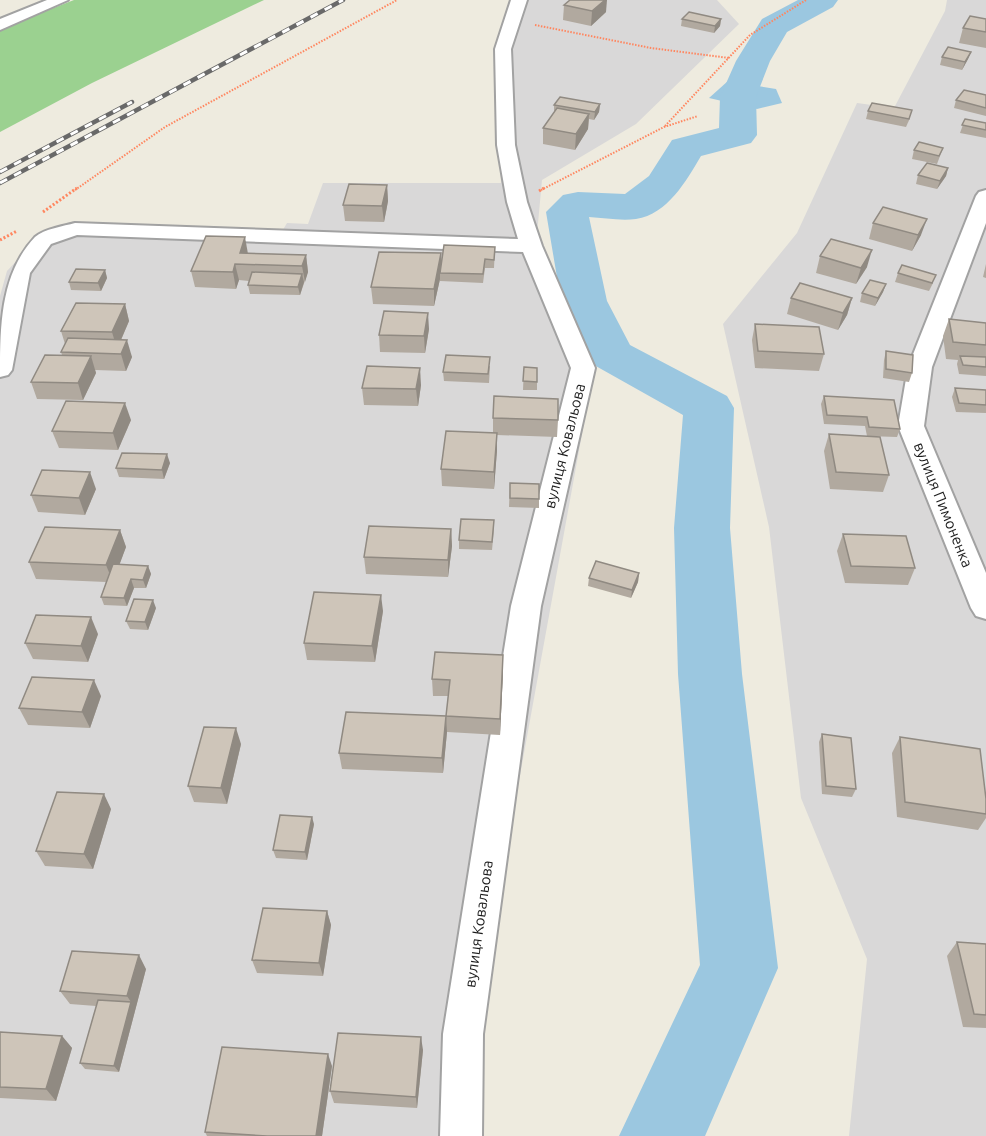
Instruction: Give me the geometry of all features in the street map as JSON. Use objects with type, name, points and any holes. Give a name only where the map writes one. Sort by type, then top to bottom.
[{"type":"street","points":[[0,25],[60,0]]},
{"type":"street","name":"вулиця Ковальова","points":[[461,1136],[463,1034],[526,606],[584,368],[531,246],[517,202],[506,145],[503,49],[519,0]]},
{"type":"street","name":"вулиця Пимоненка","points":[[986,196],[920,367],[911,426],[986,608]]},
{"type":"street","points":[[0,370],[19,272],[44,240],[75,229],[531,246]]},
{"type":"path","points":[[35,218],[165,127],[397,0]]},
{"type":"path","points":[[664,127],[750,35],[806,0]]},
{"type":"path","points":[[512,21],[651,48],[729,58]]},
{"type":"path","points":[[517,202],[664,127],[698,116]]},
{"type":"path","points":[[0,240],[25,225]]},
{"type":"shaded area","points":[[515,0],[717,0],[739,24],[636,124],[542,180],[536,245],[594,368],[473,1034],[473,1136],[0,1136],[0,296],[7,271],[41,235],[281,233],[287,223],[308,224],[323,183],[501,183],[495,48]]},
{"type":"shaded area","points":[[947,0],[986,0],[986,1136],[849,1136],[867,959],[801,798],[769,527],[723,324],[797,233],[857,103],[894,108],[945,11]]},
{"type":"green space","points":[[74,0],[264,0],[92,83],[0,132],[0,29]]},
{"type":"water","points":[[728,81],[776,89],[782,103],[757,109],[709,98]]},
{"type":"building","points":[[570,0],[605,0],[592,11],[564,5]]},
{"type":"building","points":[[689,12],[721,19],[715,26],[682,19]]},
{"type":"building","points":[[970,16],[986,19],[986,32],[963,28]]},
{"type":"building","points":[[948,47],[971,52],[965,62],[942,57]]},
{"type":"building","points":[[964,90],[986,95],[986,108],[956,100]]},
{"type":"building","points":[[560,97],[600,104],[595,112],[554,105]]},
{"type":"building","points":[[872,103],[912,110],[909,119],[868,111]]},
{"type":"building","points":[[557,108],[589,114],[576,134],[543,128]]},
{"type":"building","points":[[965,119],[986,123],[986,130],[962,125]]},
{"type":"building","points":[[919,142],[943,148],[939,156],[914,150]]},
{"type":"building","points":[[927,163],[948,168],[940,181],[918,175]]},
{"type":"building","points":[[349,184],[387,185],[382,206],[343,205]]},
{"type":"building","points":[[883,207],[927,219],[918,235],[873,223]]},
{"type":"building","points":[[206,236],[245,237],[240,253],[306,255],[302,266],[235,264],[233,272],[191,271]]},
{"type":"building","points":[[831,239],[872,250],[861,268],[820,256]]},
{"type":"building","points":[[444,245],[495,247],[494,260],[485,259],[483,274],[440,273]]},
{"type":"building","points":[[379,252],[441,253],[434,289],[371,287]]},
{"type":"building","points":[[902,265],[936,275],[932,283],[898,273]]},
{"type":"building","points":[[76,269],[105,270],[98,283],[69,282]]},
{"type":"building","points":[[252,272],[302,274],[298,287],[248,285]]},
{"type":"building","points":[[870,280],[886,284],[878,298],[862,293]]},
{"type":"building","points":[[800,283],[852,298],[843,313],[791,298]]},
{"type":"building","points":[[76,303],[125,304],[112,332],[61,331]]},
{"type":"building","points":[[384,311],[428,313],[424,336],[379,335]]},
{"type":"building","points":[[949,319],[986,323],[986,345],[953,342]]},
{"type":"building","points":[[755,324],[819,327],[824,354],[758,351]]},
{"type":"building","points":[[68,338],[127,340],[121,354],[61,352]]},
{"type":"building","points":[[886,351],[913,355],[912,373],[886,369]]},
{"type":"building","points":[[45,355],[91,356],[78,383],[31,382]]},
{"type":"building","points":[[446,355],[490,357],[488,374],[443,372]]},
{"type":"building","points":[[960,356],[986,357],[986,367],[963,365]]},
{"type":"building","points":[[367,366],[420,368],[416,389],[362,388]]},
{"type":"building","points":[[524,367],[537,368],[537,382],[523,381]]},
{"type":"building","points":[[955,388],[986,390],[986,405],[959,403]]},
{"type":"building","points":[[494,396],[558,399],[558,420],[493,418]]},
{"type":"building","points":[[824,396],[894,400],[900,429],[869,427],[867,417],[827,415]]},
{"type":"building","points":[[66,401],[125,403],[113,433],[52,431]]},
{"type":"building","points":[[446,431],[497,433],[494,472],[441,469]]},
{"type":"building","points":[[829,434],[880,437],[889,475],[836,472]]},
{"type":"building","points":[[122,453],[167,454],[162,470],[116,468]]},
{"type":"building","points":[[42,470],[90,472],[79,498],[31,495]]},
{"type":"building","points":[[510,483],[539,484],[539,499],[510,498]]},
{"type":"building","points":[[461,519],[494,520],[492,542],[459,540]]},
{"type":"building","points":[[369,526],[451,529],[448,560],[364,557]]},
{"type":"building","points":[[45,527],[120,530],[106,565],[29,562]]},
{"type":"building","points":[[843,534],[906,536],[915,568],[851,566]]},
{"type":"building","points":[[596,561],[639,573],[632,590],[589,578]]},
{"type":"building","points":[[113,564],[148,566],[143,580],[131,579],[124,598],[101,597]]},
{"type":"building","points":[[314,592],[381,595],[372,646],[304,643]]},
{"type":"building","points":[[134,599],[153,600],[145,622],[126,621]]},
{"type":"building","points":[[36,615],[91,617],[81,646],[25,643]]},
{"type":"building","points":[[435,652],[503,655],[500,719],[446,716],[450,680],[432,679]]},
{"type":"building","points":[[32,677],[94,680],[82,712],[19,708]]},
{"type":"building","points":[[346,712],[446,716],[442,758],[339,753]]},
{"type":"building","points":[[204,727],[236,728],[221,788],[188,786]]},
{"type":"building","points":[[822,734],[851,738],[856,789],[826,786]]},
{"type":"building","points":[[900,737],[980,749],[986,814],[905,802]]},
{"type":"building","points":[[57,792],[104,794],[84,854],[36,851]]},
{"type":"building","points":[[280,815],[312,817],[305,852],[273,850]]},
{"type":"building","points":[[263,908],[327,911],[319,963],[252,960]]},
{"type":"building","points":[[957,942],[986,944],[986,1015],[974,1014]]},
{"type":"building","points":[[72,951],[139,955],[127,996],[60,991]]},
{"type":"building","points":[[98,1000],[131,1002],[114,1066],[80,1063]]},
{"type":"building","points":[[0,1032],[62,1036],[46,1089],[0,1087]]},
{"type":"building","points":[[338,1033],[421,1037],[416,1097],[330,1091]]},
{"type":"building","points":[[222,1047],[328,1054],[316,1136],[205,1132]]},
{"type":"waterway","points":[[662,1136],[739,968],[710,674],[702,528],[709,408],[611,354],[584,301],[567,212],[578,204],[634,207],[664,184],[686,148],[738,135],[738,97],[753,61],[774,26],[822,0]]},
{"type":"railway","points":[[0,183],[343,0]]},
{"type":"railway","points":[[0,172],[132,102]]}]
